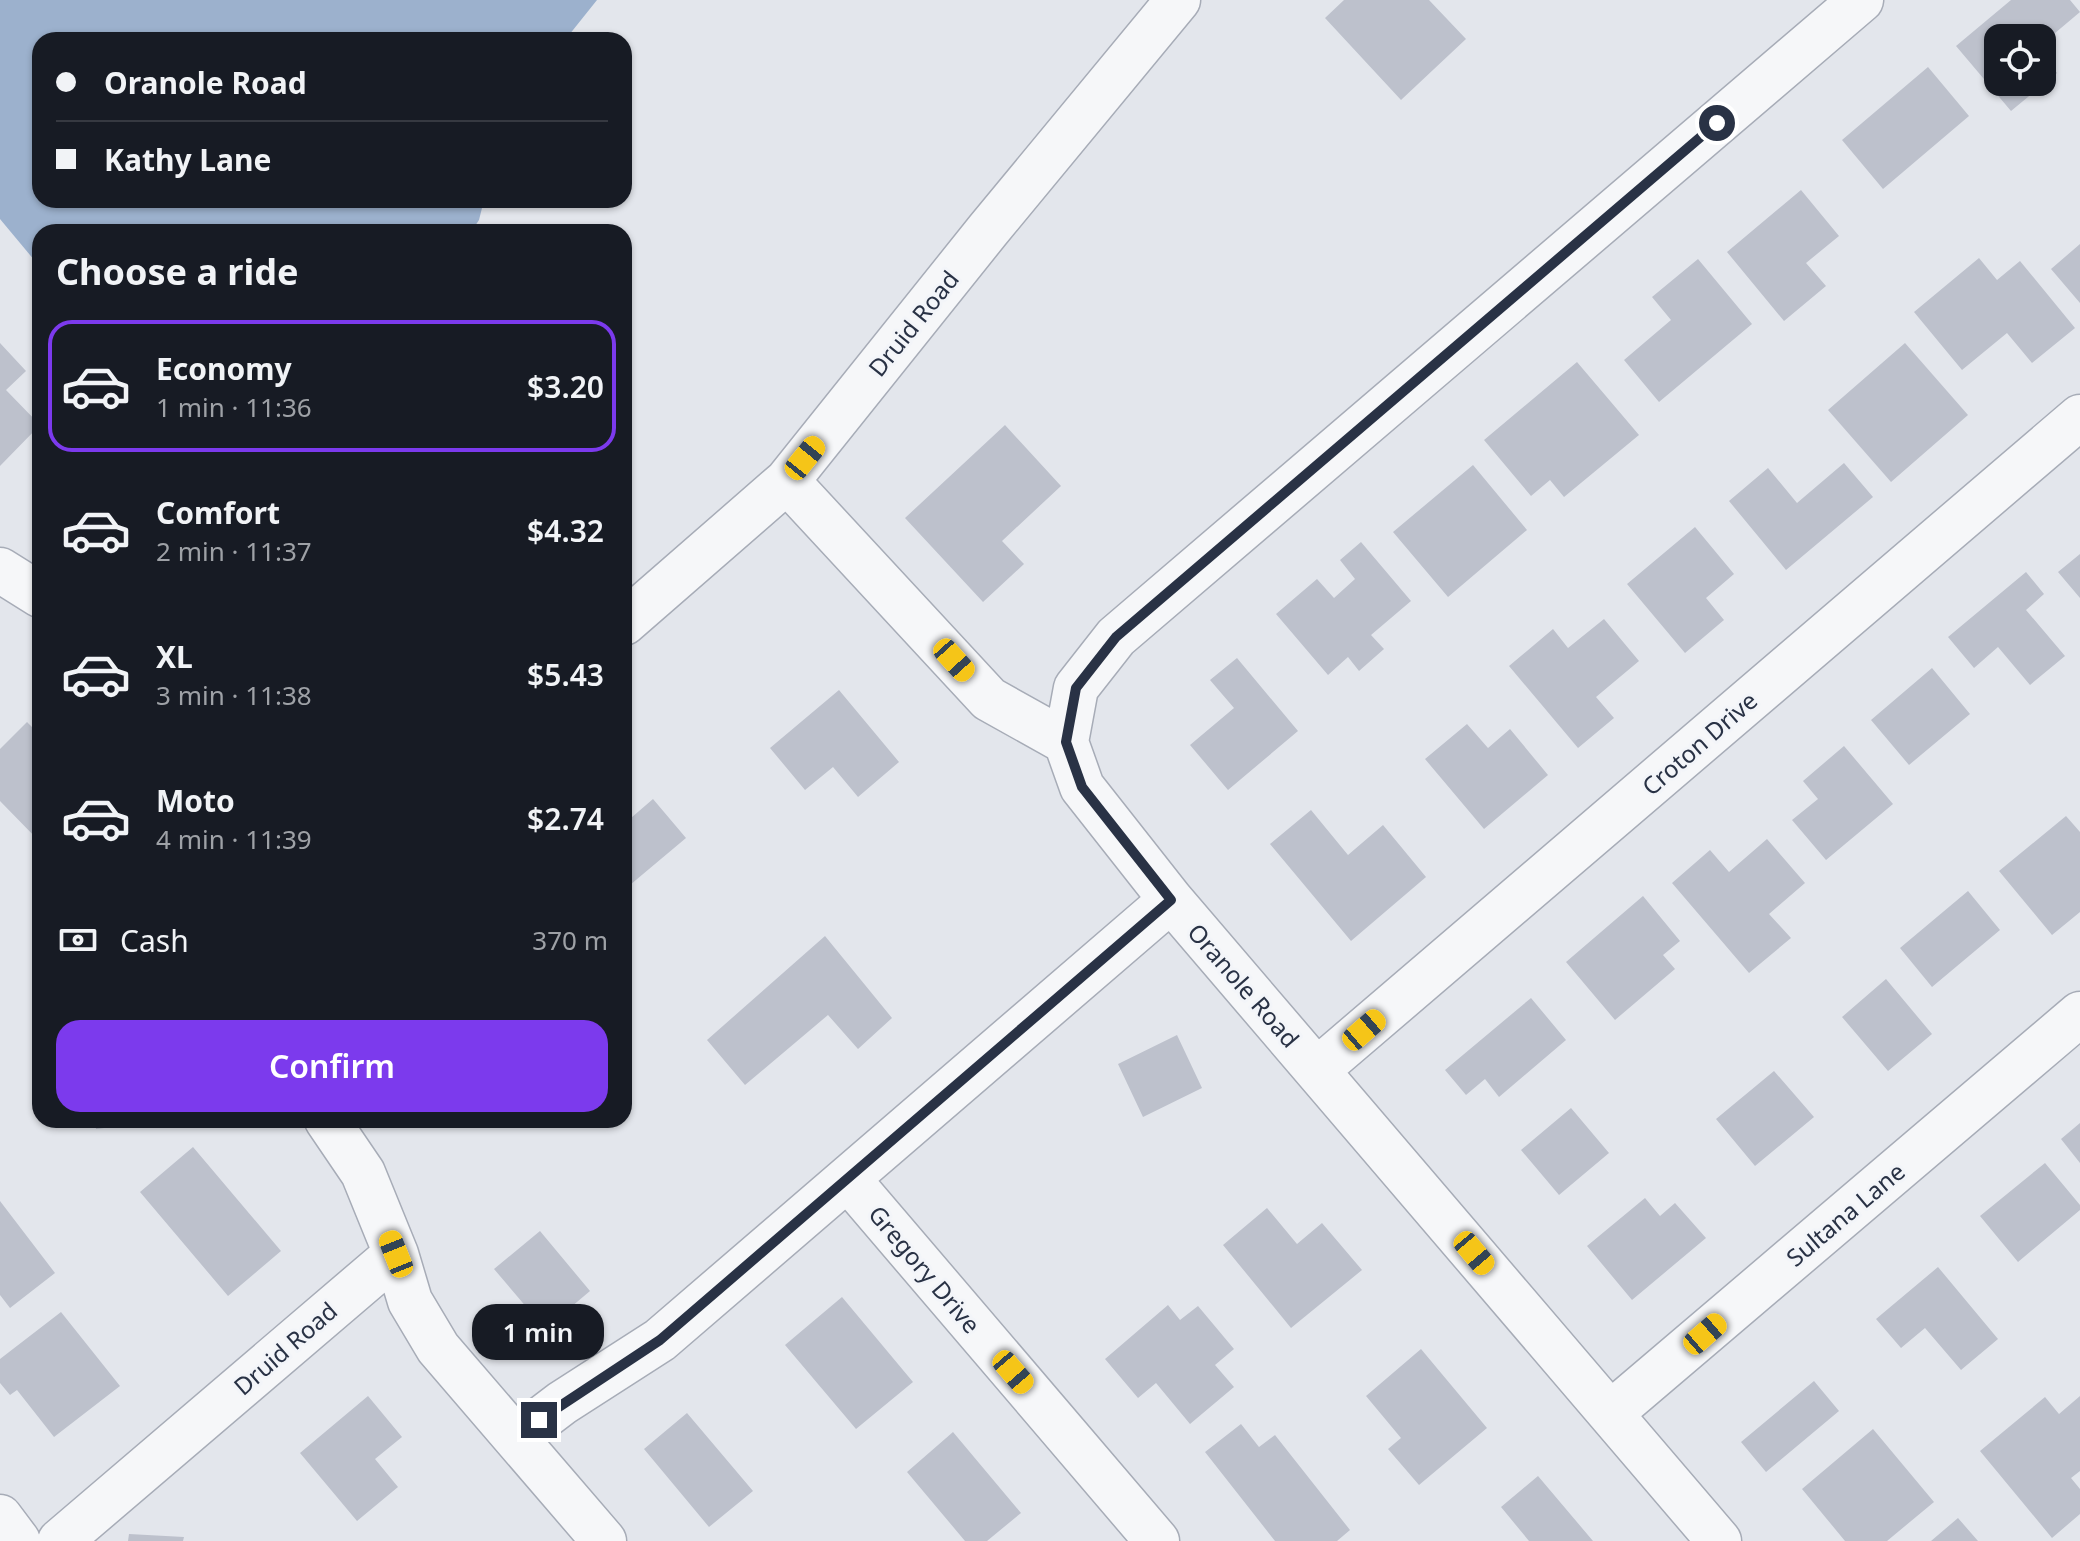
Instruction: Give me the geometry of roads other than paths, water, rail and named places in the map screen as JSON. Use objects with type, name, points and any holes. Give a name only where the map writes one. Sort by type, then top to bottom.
[{"type":"street","name":"Druid Road","points":[[632,616],[787,481],[1178,0]]},
{"type":"street","points":[[787,481],[989,699],[1066,742],[1076,688],[1116,637],[1861,0]]},
{"type":"street","name":"Croton Drive","points":[[1317,1070],[2080,417]]},
{"type":"street","points":[[0,570],[32,590]]},
{"type":"street","name":"Oranole Road","points":[[1066,742],[1082,787],[1171,900],[1719,1541]]},
{"type":"street","points":[[516,1438],[562,1403],[660,1340],[1171,900]]},
{"type":"street","name":"Sultana Lane","points":[[1611,1413],[2080,1014]]},
{"type":"street","points":[[332,1128],[363,1173],[396,1254],[410,1301],[438,1348],[604,1541]]},
{"type":"street","name":"Gregory Drive","points":[[848,1179],[1157,1541]]},
{"type":"street","name":"Druid Road","points":[[60,1541],[396,1254]]},
{"type":"street","points":[[0,1517],[18,1541]]},
{"type":"water","points":[[0,0],[597,0],[571,32],[32,32],[32,208],[482,208],[476,224],[32,224],[32,257],[0,219]]}]
